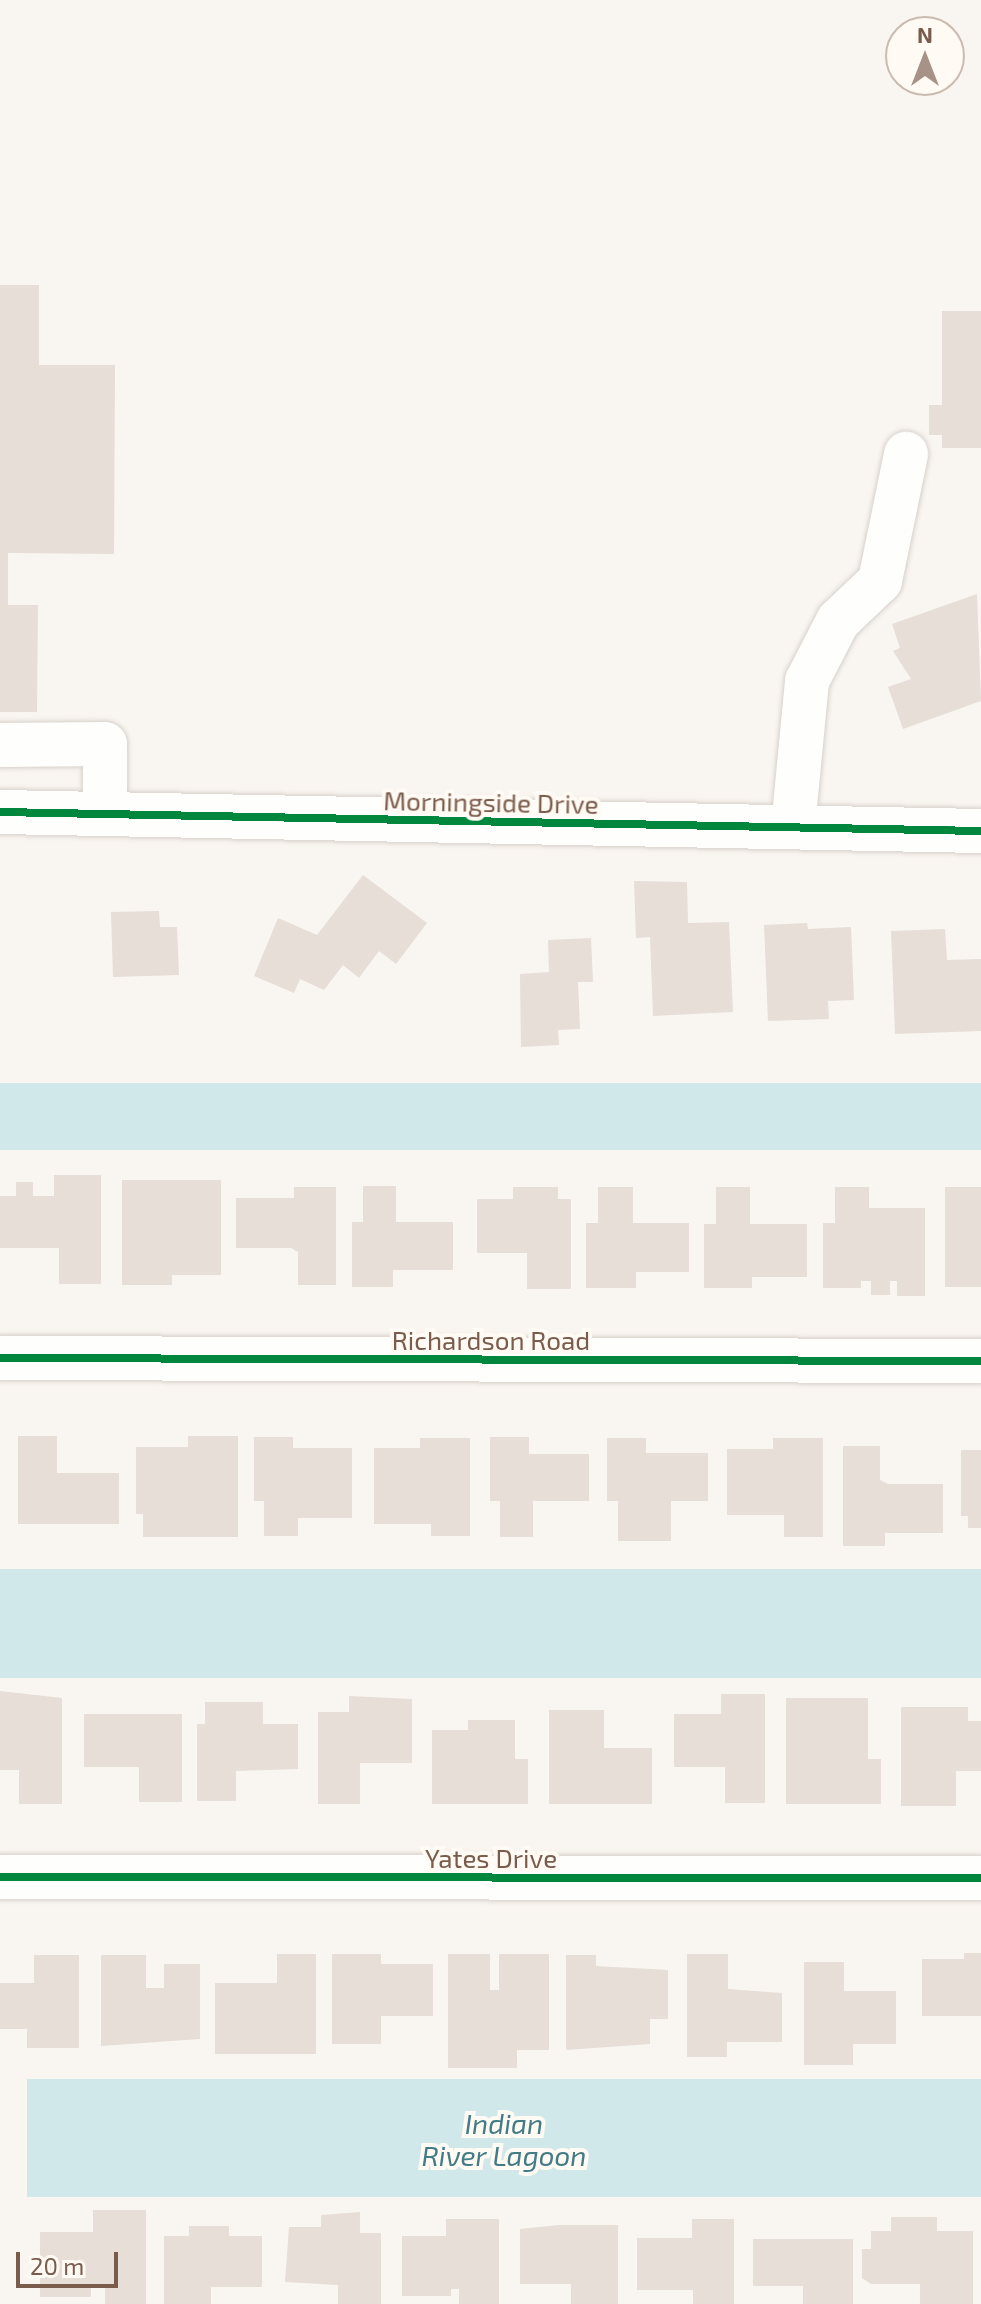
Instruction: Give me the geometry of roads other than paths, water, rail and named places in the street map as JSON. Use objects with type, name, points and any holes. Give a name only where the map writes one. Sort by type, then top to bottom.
[{"type":"street","points":[[793,827],[807,681],[838,621],[880,581],[906,454]]},
{"type":"street","points":[[0,745],[105,744],[105,814]]},
{"type":"street","name":"Morningside Drive","points":[[0,812],[981,831]]},
{"type":"street","name":"Richardson Road","points":[[0,1358],[981,1361]]},
{"type":"street","name":"Yates Drive","points":[[0,1877],[981,1878]]},
{"type":"water","points":[[0,1083],[981,1083],[981,1150],[0,1150]]},
{"type":"water","points":[[0,1569],[981,1569],[981,1678],[0,1678]]},
{"type":"water","name":"Indian River Lagoon","points":[[27,2079],[981,2079],[981,2197],[27,2197]]}]
